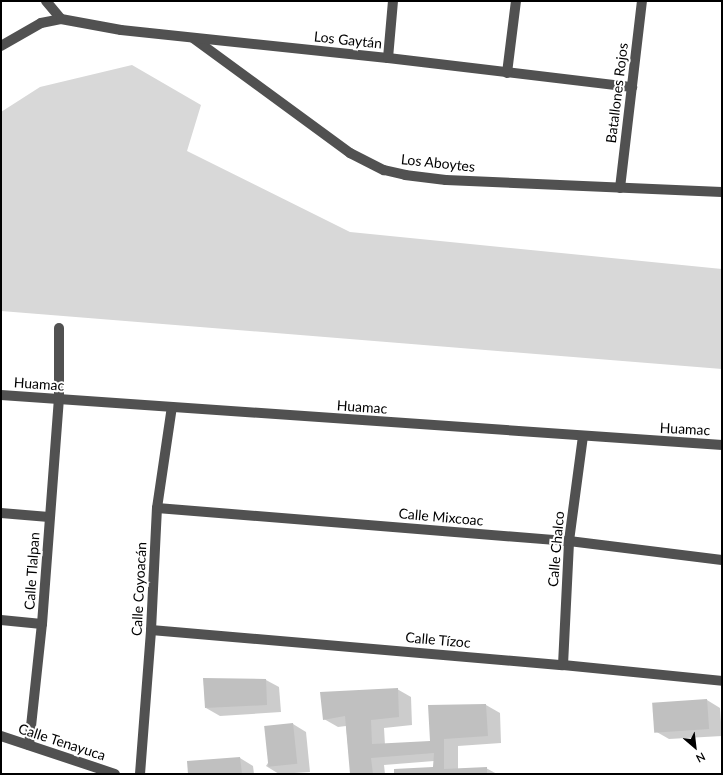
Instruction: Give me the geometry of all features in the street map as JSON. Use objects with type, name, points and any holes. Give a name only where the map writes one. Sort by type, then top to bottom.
[{"type":"street","points":[[1,46],[41,23],[61,19],[46,1]]},
{"type":"street","points":[[388,58],[393,1]]},
{"type":"street","points":[[507,73],[516,1]]},
{"type":"street","name":"Batallones Rojos","points":[[620,188],[642,1]]},
{"type":"street","name":"Los Gaytán","points":[[61,19],[121,30],[388,58],[632,87]]},
{"type":"street","name":"Los Aboytes","points":[[192,38],[350,153],[384,170],[405,175],[446,180],[722,192]]},
{"type":"street","name":"Calle Tlalpan","points":[[29,745],[42,624],[59,400],[59,328]]},
{"type":"street","name":"Huamac","points":[[1,395],[722,445]]},
{"type":"street","name":"Calle Coyoacán","points":[[140,774],[151,630],[157,508],[172,407]]},
{"type":"street","name":"Calle Chalco","points":[[563,665],[569,541],[583,436]]},
{"type":"street","name":"Calle Mixcoac","points":[[157,508],[569,541],[722,560]]},
{"type":"street","points":[[1,513],[49,517]]},
{"type":"street","points":[[1,620],[42,624]]},
{"type":"street","name":"Calle Tízoc","points":[[151,630],[563,665],[722,681]]},
{"type":"street","name":"Calle Tenayuca","points":[[1,736],[115,774]]},
{"type":"shaded area","points":[[132,65],[201,105],[187,151],[350,232],[722,269],[722,369],[1,311],[1,112],[40,87]]},
{"type":"building","points":[[203,678],[266,679],[267,705],[205,708]]},
{"type":"building","points":[[398,688],[399,717],[371,720],[372,744],[430,741],[428,705],[486,704],[488,736],[444,739],[444,769],[487,767],[487,774],[394,774],[394,769],[433,767],[434,753],[371,758],[373,774],[350,774],[345,716],[323,720],[320,692]]},
{"type":"building","points":[[707,699],[709,729],[654,733],[652,703]]},
{"type":"building","points":[[293,723],[297,764],[268,767],[264,726]]},
{"type":"building","points":[[240,757],[242,774],[188,774],[187,761]]}]
